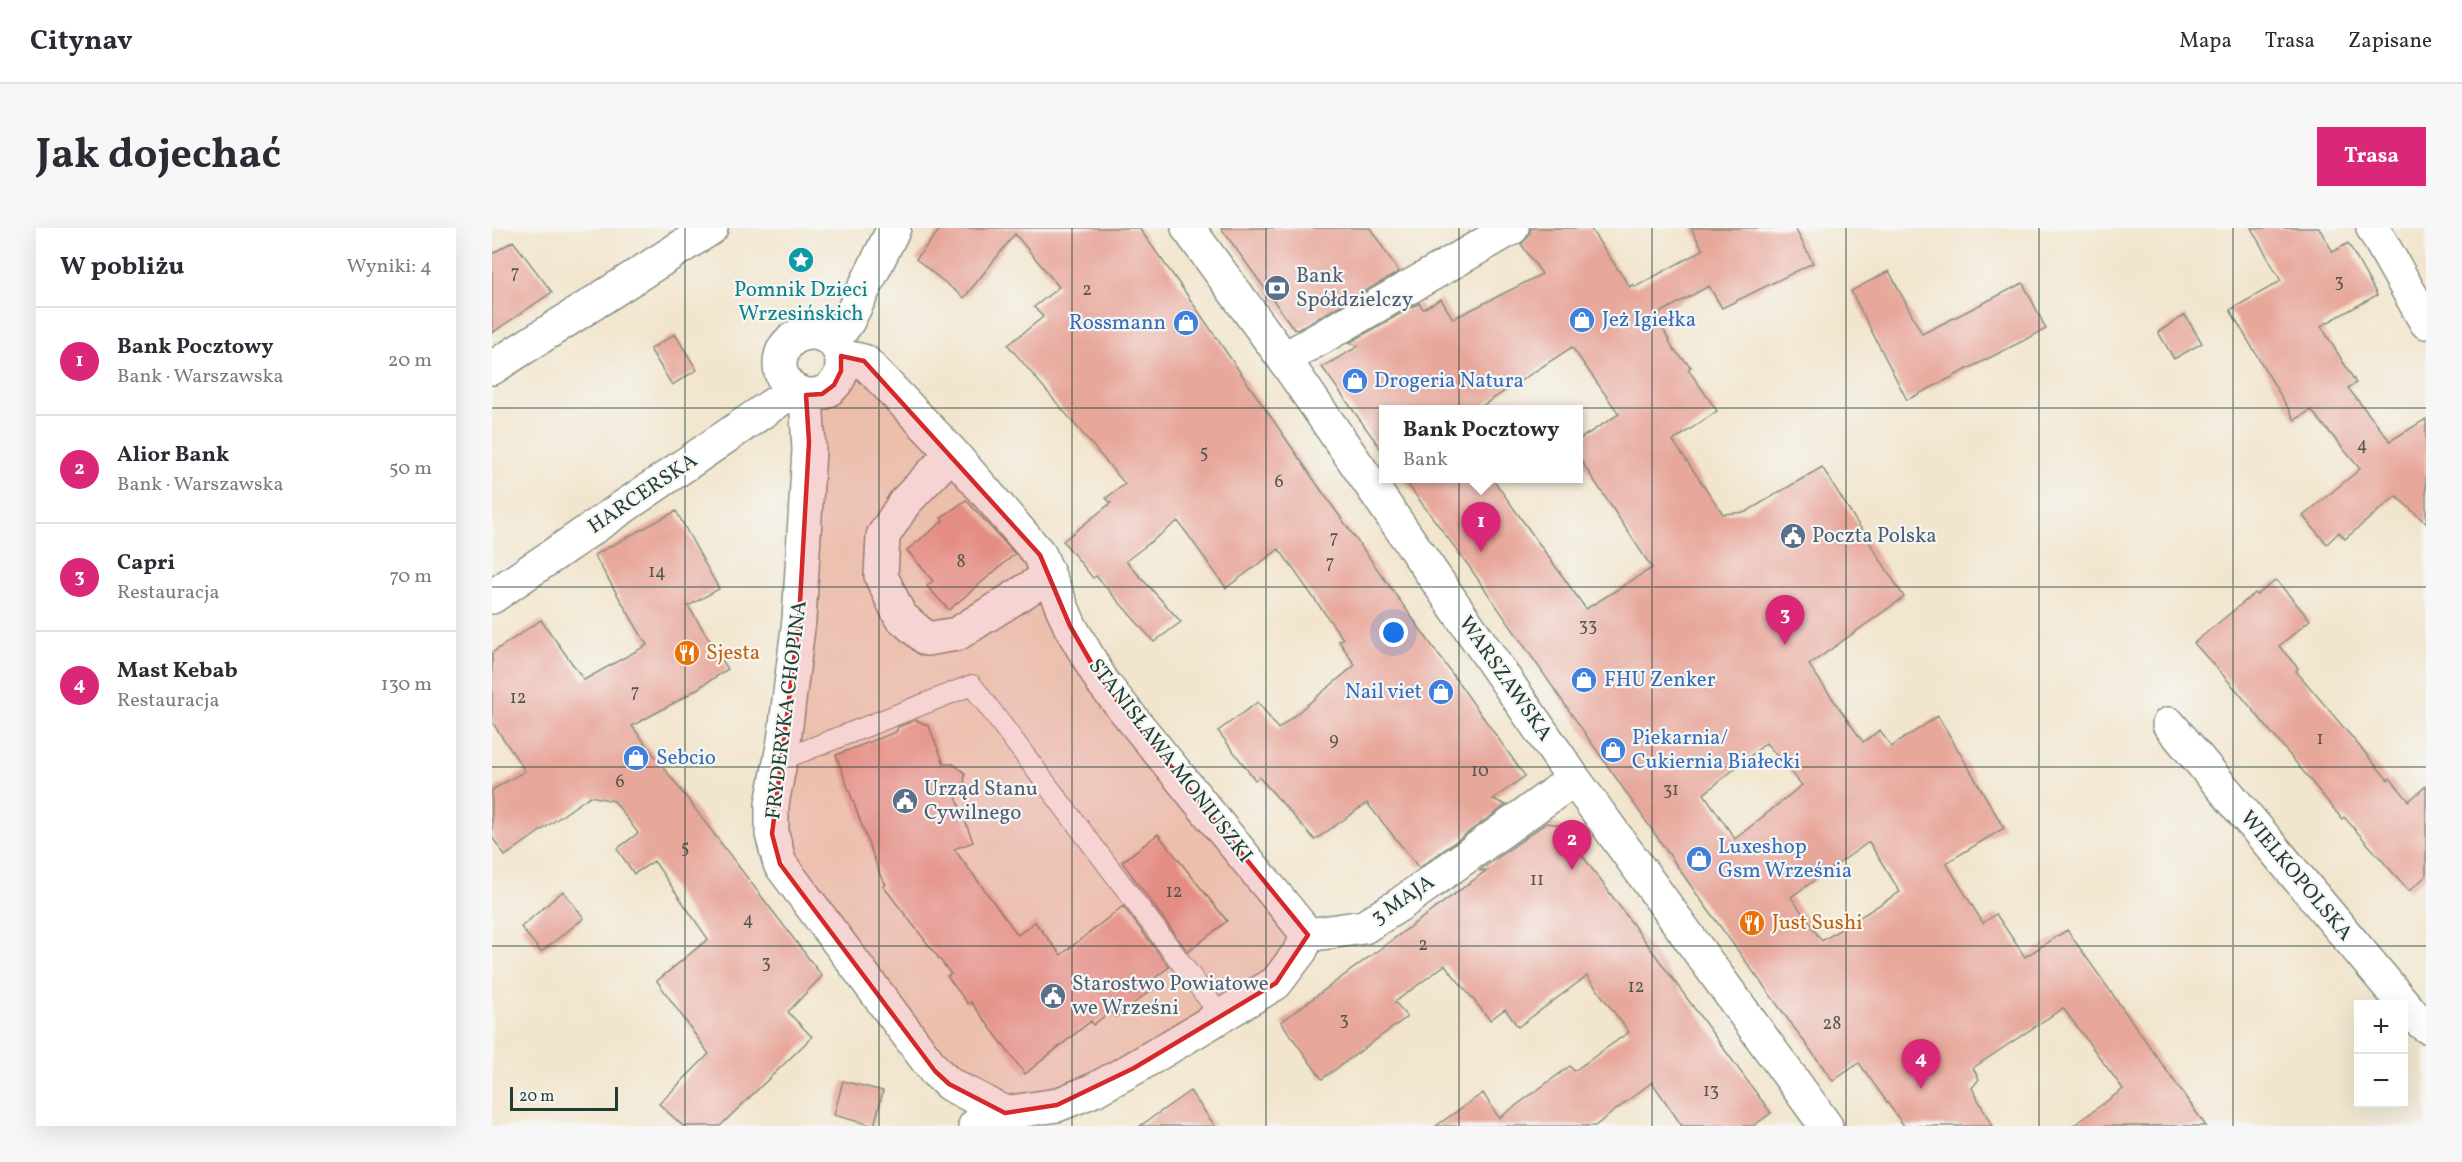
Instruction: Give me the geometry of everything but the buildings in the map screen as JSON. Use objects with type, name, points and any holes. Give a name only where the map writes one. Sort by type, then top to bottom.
[{"type":"street","points":[[492,368],[711,228]]},
{"type":"street","points":[[837,349],[820,334],[797,336],[790,341],[782,353],[780,369],[786,383],[799,392],[822,394],[834,385],[842,371],[837,349],[848,321],[894,228]]},
{"type":"street","name":"WARSZAWSKA","points":[[1188,228],[1284,359],[1574,779],[1826,1126]]},
{"type":"street","points":[[1284,359],[1512,228]]},
{"type":"street","points":[[2373,228],[2426,322]]},
{"type":"street","name":"STANISŁAWA MONIUSZKI","points":[[837,349],[864,361],[952,453],[1040,555],[1070,626],[1103,683],[1308,935]]},
{"type":"street","name":"HARCERSKA","points":[[492,597],[781,399],[799,392]]},
{"type":"street","name":"FRYDERYKA CHOPINA","points":[[799,392],[809,450],[800,620],[781,760],[772,804],[772,834],[780,864],[935,1071],[949,1084],[1005,1113]]},
{"type":"street","points":[[952,453],[905,502],[883,536],[881,576],[900,616],[927,639],[957,634],[985,619],[1049,576]]},
{"type":"street","name":"WIELKOPOLSKA","points":[[2169,724],[2414,1016],[2426,1026]]},
{"type":"street","name":"3 MAJA","points":[[1308,935],[1364,927],[1574,779]]},
{"type":"street","points":[[975,1126],[1005,1113],[1057,1105],[1094,1090],[1276,983],[1301,950],[1308,935]]},
{"type":"lane","points":[[781,760],[972,685],[1221,1016]]},
{"type":"highlighted area","points":[[841,356],[864,361],[1040,555],[1070,626],[1103,683],[1308,935],[1276,983],[1134,1068],[1057,1105],[1005,1113],[949,1084],[935,1071],[780,864],[772,834],[799,620],[809,442],[806,395],[822,394],[834,385],[841,371]]},
{"type":"place","name":"Pomnik Dzieci Wrzesińskich","points":[[801,260]]},
{"type":"place","name":"Bank Spółdzielczy","points":[[1277,288]]},
{"type":"place","name":"Jeż Igiełka","points":[[1582,320]]},
{"type":"place","name":"Rossmann","points":[[1186,323]]},
{"type":"place","name":"Drogeria Natura","points":[[1355,381]]},
{"type":"place","name":"Poczta Polska","points":[[1793,536]]},
{"type":"place","name":"Bank Pocztowy","points":[[1481,552]]},
{"type":"place","name":"Capri","points":[[1785,645]]},
{"type":"place","name":"Sjesta","points":[[687,653]]},
{"type":"place","name":"FHU Zenker","points":[[1584,680]]},
{"type":"place","name":"Nail viet","points":[[1441,692]]},
{"type":"place","name":"Piekarnia/ Cukiernia Białecki","points":[[1613,750]]},
{"type":"place","name":"Sebcio","points":[[636,758]]},
{"type":"place","name":"Urząd Stanu Cywilnego","points":[[905,801]]},
{"type":"place","name":"Luxeshop Gsm Września","points":[[1699,859]]},
{"type":"place","name":"Alior Bank","points":[[1572,870]]},
{"type":"place","name":"Just Sushi","points":[[1752,923]]},
{"type":"place","name":"Starostwo Powiatowe we Wrześni","points":[[1053,996]]},
{"type":"place","name":"Mast Kebab","points":[[1921,1089]]}]
